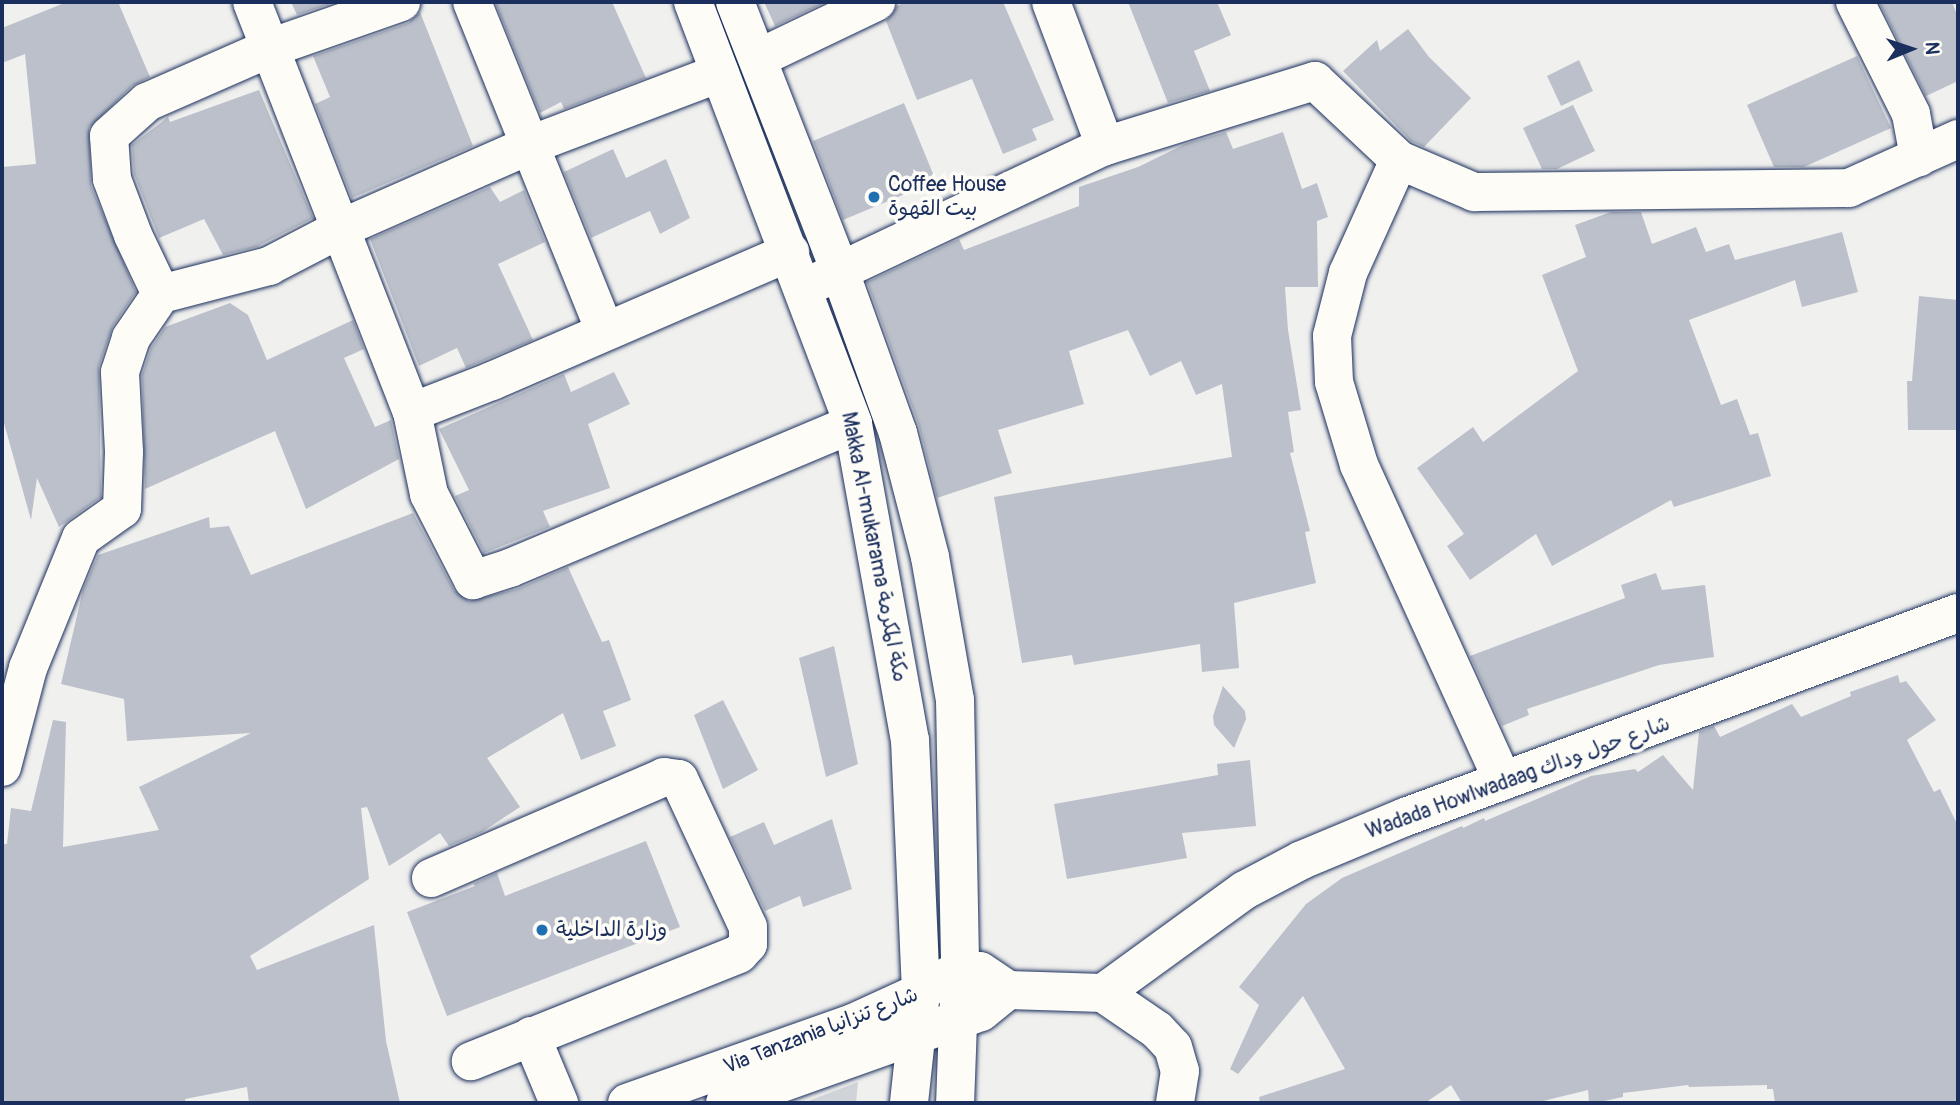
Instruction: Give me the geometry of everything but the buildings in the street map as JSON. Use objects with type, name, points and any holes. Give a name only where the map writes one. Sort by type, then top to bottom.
[{"type":"main road","points":[[252,2],[412,412],[429,494],[472,580],[510,568],[853,424]]},
{"type":"main road","points":[[161,293],[133,236],[112,179],[109,136],[147,102],[270,48],[401,2]]},
{"type":"main road","points":[[472,2],[605,331]]},
{"type":"main road","name":"Makka Al-mukarama مكة المكرمة","points":[[694,2],[853,424],[891,621],[909,740],[922,992],[909,1103]]},
{"type":"main road","name":"Makka Al-mukarama مكة المكرمة","points":[[735,2],[840,272],[898,433],[930,557],[955,700],[960,969],[956,1103]]},
{"type":"main road","points":[[759,58],[876,2]]},
{"type":"main road","points":[[1051,2],[1105,146]]},
{"type":"main road","points":[[1855,2],[1911,114],[1919,157]]},
{"type":"main road","points":[[2,767],[28,668],[81,538],[122,509],[124,452],[120,372],[131,338],[161,293],[269,266],[342,228],[530,145],[720,74]]},
{"type":"main road","points":[[804,288],[1105,146],[1315,81],[1399,160],[1474,192],[1849,188],[1958,139]]},
{"type":"main road","points":[[1399,160],[1348,273],[1332,336],[1334,382],[1359,465],[1503,781]]},
{"type":"main road","points":[[412,412],[492,381],[790,252]]},
{"type":"main road","name":"Wadada Howlwadaag شارع حول وداك","points":[[1103,993],[1245,890],[1302,860],[1392,822],[1958,613]]},
{"type":"main road","points":[[431,878],[664,777],[679,779],[748,927],[748,944],[738,954],[471,1061]]},
{"type":"main road","points":[[960,969],[980,971],[1008,990],[1103,993],[1157,1030],[1173,1047],[1180,1071],[1175,1103]]},
{"type":"main road","name":"Via Tanzania شارع تنزانيا","points":[[627,1103],[853,1023],[922,992],[960,969]]},
{"type":"main road","name":"Via Tanzania شارع تنزانيا","points":[[725,1103],[981,1012],[1008,990]]},
{"type":"main road","points":[[531,1036],[559,1103]]},
{"type":"shaded area","points":[[858,1082],[856,1103],[803,1103]]},
{"type":"place","name":"Coffee House بيت القهوة","points":[[874,197]]},
{"type":"place","name":"وزارة الداخلية","points":[[542,930]]}]
